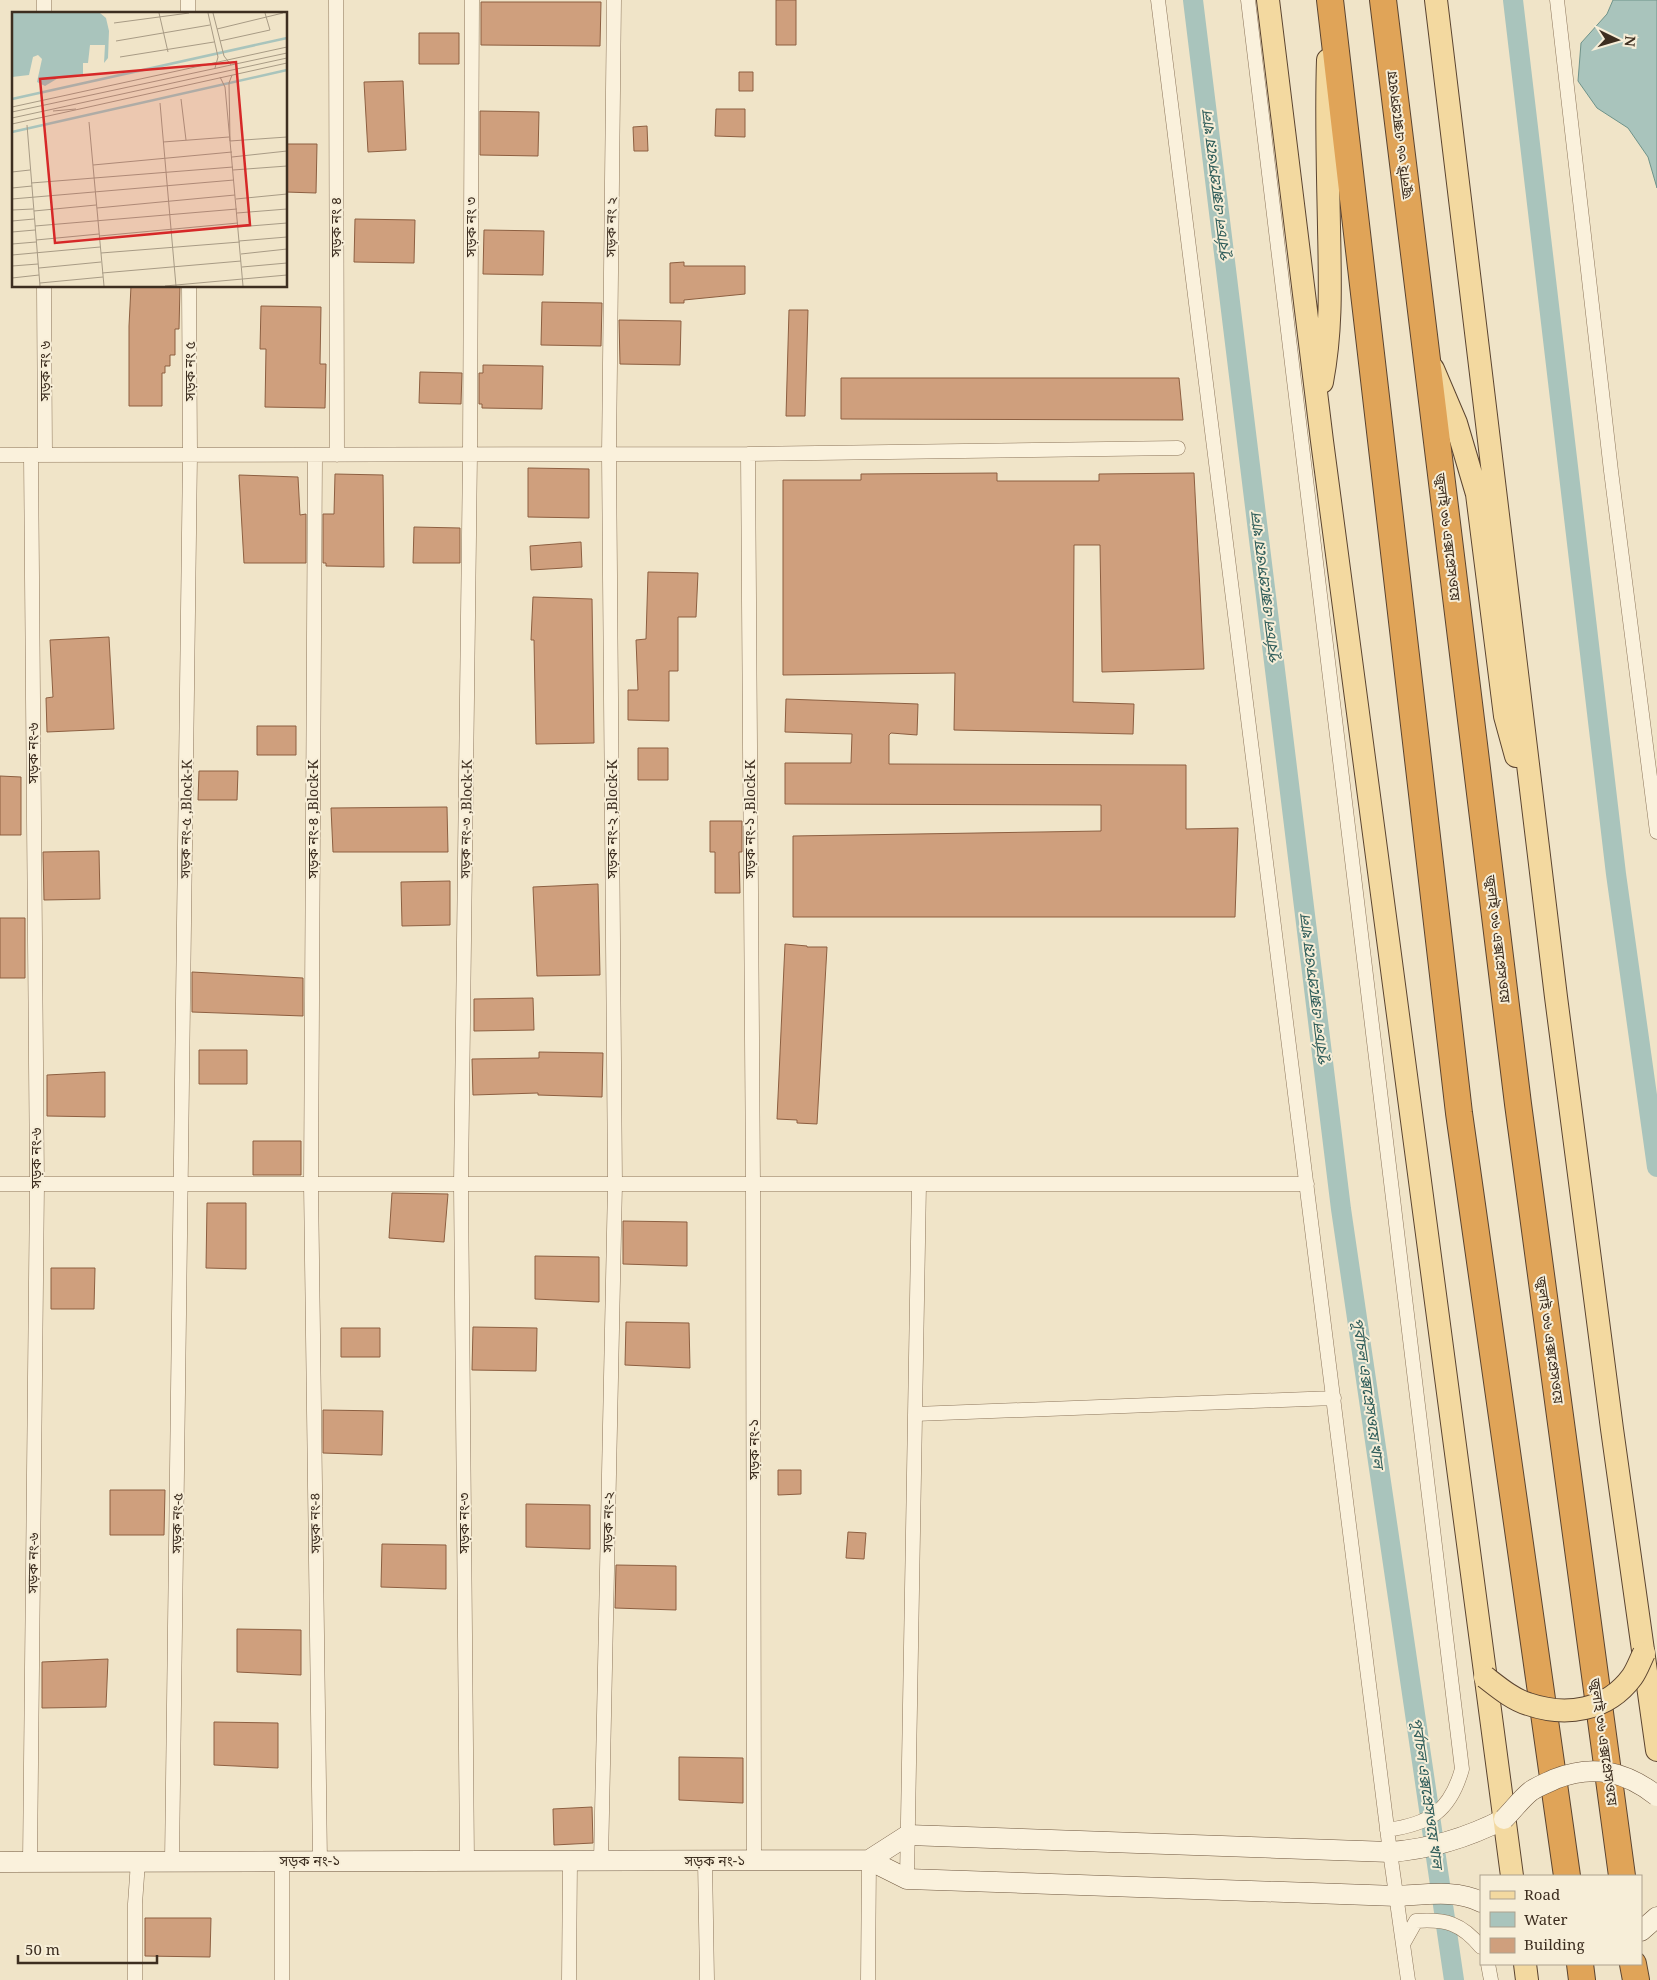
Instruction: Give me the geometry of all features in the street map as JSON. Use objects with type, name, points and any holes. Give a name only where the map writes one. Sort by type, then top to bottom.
[{"type":"highway","name":"জুলাই ৩৬ এক্সপ্রেসওয়ে","points":[[1383,0],[1519,1114],[1622,1875]]},
{"type":"highway","points":[[1330,1],[1458,1103],[1567,1875]]},
{"type":"highway","points":[[1580,1965],[1582,1980]]},
{"type":"highway","points":[[1634,1965],[1636,1980]]},
{"type":"main road","points":[[1268,0],[1318,406],[1512,1875]]},
{"type":"main road","points":[[1436,0],[1530,779],[1612,1430],[1657,1750]]},
{"type":"main road","points":[[1318,406],[1327,354],[1331,312],[1327,110],[1330,1]]},
{"type":"main road","points":[[1425,352],[1456,423],[1476,494],[1505,716],[1516,758],[1530,779]]},
{"type":"main road","points":[[1485,1678],[1527,1704],[1562,1711],[1578,1711],[1594,1706],[1616,1693],[1632,1677],[1644,1653]]},
{"type":"main road","points":[[1524,1965],[1527,1980]]},
{"type":"street","name":"সড়ক নং ৪","points":[[336,0],[336,455]]},
{"type":"street","name":"সড়ক নং ৩","points":[[470,454],[472,0]]},
{"type":"street","name":"সড়ক নং ২","points":[[609,454],[614,0]]},
{"type":"street","points":[[1158,0],[1387,1830],[1408,1980]]},
{"type":"street","points":[[1248,0],[1462,1770],[1457,1788],[1444,1807],[1424,1822],[1387,1830]]},
{"type":"street","points":[[1557,0],[1611,471],[1657,832]]},
{"type":"street","name":"সড়ক নং ৬","points":[[38,455],[44,288]]},
{"type":"street","name":"সড়ক নং ৫","points":[[189,288],[190,455]]},
{"type":"street","points":[[0,455],[748,454],[1178,448]]},
{"type":"street","name":"সড়ক নং-৩ ,Block-K","points":[[461,1184],[470,454]]},
{"type":"street","name":"সড়ক নং-২ ,Block-K","points":[[609,454],[615,1184]]},
{"type":"street","name":"সড়ক নং-১ ,Block-K","points":[[748,454],[753,1184]]},
{"type":"street","name":"সড়ক নং-৬","points":[[30,1862],[37,1184],[38,455]]},
{"type":"street","name":"সড়ক নং-৫ ,Block-K","points":[[181,1184],[190,455]]},
{"type":"street","name":"সড়ক নং-৪ ,Block-K","points":[[311,1184],[315,455]]},
{"type":"street","points":[[0,1184],[1306,1184]]},
{"type":"street","name":"সড়ক নং-৫","points":[[172,1861],[181,1184]]},
{"type":"street","name":"সড়ক নং-৪","points":[[311,1184],[320,1861]]},
{"type":"street","name":"সড়ক নং-৩","points":[[461,1184],[467,1861]]},
{"type":"street","name":"সড়ক নং-২","points":[[601,1861],[615,1184]]},
{"type":"street","name":"সড়ক নং-১","points":[[0,1862],[754,1861],[753,1184]]},
{"type":"street","points":[[907,1879],[919,1184]]},
{"type":"street","points":[[915,1414],[1334,1398]]},
{"type":"street","points":[[869,1860],[908,1834],[1390,1852],[1417,1850],[1478,1832],[1504,1819],[1532,1790],[1577,1772],[1592,1770],[1611,1772],[1645,1787],[1657,1796]]},
{"type":"street","points":[[754,1861],[869,1860],[907,1879],[1397,1896],[1452,1895],[1480,1902]]},
{"type":"street","points":[[868,1980],[869,1860]]},
{"type":"street","points":[[282,1861],[282,1980]]},
{"type":"street","points":[[570,1861],[570,1980]]},
{"type":"street","points":[[705,1861],[707,1980]]},
{"type":"street","points":[[135,1980],[135,1904],[138,1862]]},
{"type":"street","points":[[1642,1930],[1657,1917]]},
{"type":"street","points":[[1403,1944],[1416,1921],[1434,1920],[1456,1924],[1470,1934],[1480,1946]]},
{"type":"street","points":[[1488,1965],[1491,1980]]},
{"type":"water","points":[[1613,0],[1657,0],[1657,188],[1648,157],[1628,128],[1597,108],[1578,81],[1581,43],[1607,14]]},
{"type":"building","points":[[776,0],[796,0],[796,45],[776,45]]},
{"type":"building","points":[[481,2],[601,2],[600,46],[481,45]]},
{"type":"building","points":[[419,33],[459,33],[459,64],[419,64]]},
{"type":"building","points":[[739,72],[753,72],[753,91],[739,91]]},
{"type":"building","points":[[403,81],[406,150],[368,152],[364,82]]},
{"type":"building","points":[[716,109],[745,109],[745,137],[715,136]]},
{"type":"building","points":[[480,111],[539,112],[538,156],[480,155]]},
{"type":"building","points":[[647,126],[648,151],[634,151],[633,127]]},
{"type":"building","points":[[288,144],[317,144],[316,193],[288,192]]},
{"type":"building","points":[[355,219],[415,220],[414,263],[354,262]]},
{"type":"building","points":[[484,230],[544,231],[543,275],[483,274]]},
{"type":"building","points":[[684,262],[684,266],[745,266],[745,294],[684,300],[684,303],[670,303],[670,263]]},
{"type":"building","points":[[131,288],[180,288],[179,329],[175,329],[175,355],[170,355],[170,366],[165,366],[165,373],[162,373],[162,406],[129,406]]},
{"type":"building","points":[[542,302],[602,303],[601,346],[541,345]]},
{"type":"building","points":[[261,306],[321,307],[320,364],[326,364],[325,408],[265,407],[266,349],[260,349]]},
{"type":"building","points":[[789,310],[808,310],[805,416],[786,416]]},
{"type":"building","points":[[619,320],[681,321],[680,365],[620,364]]},
{"type":"building","points":[[483,365],[543,366],[542,409],[482,408],[482,404],[479,404],[479,373],[483,373]]},
{"type":"building","points":[[420,372],[462,373],[461,404],[419,403]]},
{"type":"building","points":[[841,378],[1179,378],[1183,420],[841,419]]},
{"type":"building","points":[[528,468],[589,469],[589,518],[528,517]]},
{"type":"building","points":[[997,473],[997,481],[1099,481],[1099,474],[1194,473],[1204,669],[1102,672],[1100,545],[1074,545],[1073,702],[1134,704],[1133,734],[954,730],[955,673],[783,675],[783,480],[861,480],[861,474]]},
{"type":"building","points":[[335,474],[383,475],[384,567],[326,566],[326,563],[323,563],[323,514],[334,514]]},
{"type":"building","points":[[239,475],[298,477],[300,515],[306,514],[306,563],[244,563]]},
{"type":"building","points":[[414,527],[460,528],[460,563],[413,563]]},
{"type":"building","points":[[581,542],[582,567],[531,570],[530,546]]},
{"type":"building","points":[[648,572],[698,573],[696,617],[678,617],[678,671],[669,671],[669,721],[628,720],[628,690],[638,690],[636,640],[646,639]]},
{"type":"building","points":[[533,597],[592,599],[594,743],[536,744],[534,640],[531,640]]},
{"type":"building","points":[[109,637],[114,729],[47,732],[46,698],[53,697],[50,640]]},
{"type":"building","points":[[786,699],[918,704],[917,735],[891,733],[889,735],[889,764],[1186,765],[1186,829],[1238,828],[1235,917],[793,917],[793,836],[1101,831],[1101,805],[785,804],[785,763],[851,763],[852,734],[785,732]]},
{"type":"building","points":[[257,726],[296,726],[296,755],[257,755]]},
{"type":"building","points":[[638,748],[668,748],[668,780],[638,780]]},
{"type":"building","points":[[199,771],[238,771],[237,800],[198,800]]},
{"type":"building","points":[[0,776],[21,777],[21,835],[0,835]]},
{"type":"building","points":[[447,807],[448,852],[333,852],[331,808]]},
{"type":"building","points":[[710,821],[742,821],[742,852],[739,852],[740,893],[715,893],[715,852],[710,852]]},
{"type":"building","points":[[99,851],[100,899],[44,900],[43,852]]},
{"type":"building","points":[[450,881],[450,925],[402,926],[401,882]]},
{"type":"building","points":[[598,884],[600,975],[537,976],[533,887]]},
{"type":"building","points":[[0,918],[25,918],[25,978],[0,978]]},
{"type":"building","points":[[785,944],[827,947],[817,1124],[777,1119]]},
{"type":"building","points":[[192,972],[303,978],[303,1016],[192,1012]]},
{"type":"building","points":[[533,998],[534,1030],[474,1031],[474,999]]},
{"type":"building","points":[[199,1050],[247,1050],[247,1084],[199,1084]]},
{"type":"building","points":[[539,1052],[603,1053],[602,1097],[538,1095],[538,1093],[473,1095],[472,1059],[539,1058]]},
{"type":"building","points":[[105,1072],[105,1117],[47,1116],[47,1075]]},
{"type":"building","points":[[253,1141],[301,1141],[301,1175],[253,1175]]},
{"type":"building","points":[[392,1193],[448,1194],[444,1242],[389,1238]]},
{"type":"building","points":[[207,1203],[246,1203],[246,1269],[206,1268]]},
{"type":"building","points":[[623,1221],[687,1222],[687,1266],[623,1264]]},
{"type":"building","points":[[535,1256],[599,1257],[599,1302],[535,1299]]},
{"type":"building","points":[[51,1268],[95,1268],[94,1309],[51,1309]]},
{"type":"building","points":[[626,1322],[689,1323],[690,1368],[625,1365]]},
{"type":"building","points":[[473,1327],[537,1328],[536,1371],[472,1370]]},
{"type":"building","points":[[341,1328],[380,1328],[380,1357],[341,1357]]},
{"type":"building","points":[[323,1410],[383,1411],[382,1455],[323,1453]]},
{"type":"building","points":[[778,1470],[801,1470],[801,1494],[778,1495]]},
{"type":"building","points":[[110,1490],[165,1490],[164,1535],[110,1535]]},
{"type":"building","points":[[526,1504],[590,1505],[590,1549],[526,1547]]},
{"type":"building","points":[[848,1532],[866,1533],[864,1559],[846,1558]]},
{"type":"building","points":[[382,1544],[446,1545],[446,1589],[381,1587]]},
{"type":"building","points":[[616,1565],[676,1566],[676,1610],[615,1608]]},
{"type":"building","points":[[237,1629],[301,1630],[301,1675],[237,1672]]},
{"type":"building","points":[[108,1659],[106,1707],[42,1708],[42,1662]]},
{"type":"building","points":[[214,1722],[278,1723],[278,1768],[214,1765]]},
{"type":"building","points":[[679,1757],[743,1758],[743,1803],[679,1800]]},
{"type":"building","points":[[592,1807],[593,1843],[554,1845],[553,1809]]},
{"type":"building","points":[[145,1918],[211,1918],[210,1957],[145,1956]]},
{"type":"waterway","name":"পূর্বাচল এক্সপ্রেসওয়ে খাল","points":[[1193,0],[1341,1209],[1454,1980]]},
{"type":"waterway","name":"পূর্বাচল এক্সপ্রেসওয়ে খাল","points":[[1513,0],[1616,874],[1657,1167]]}]
